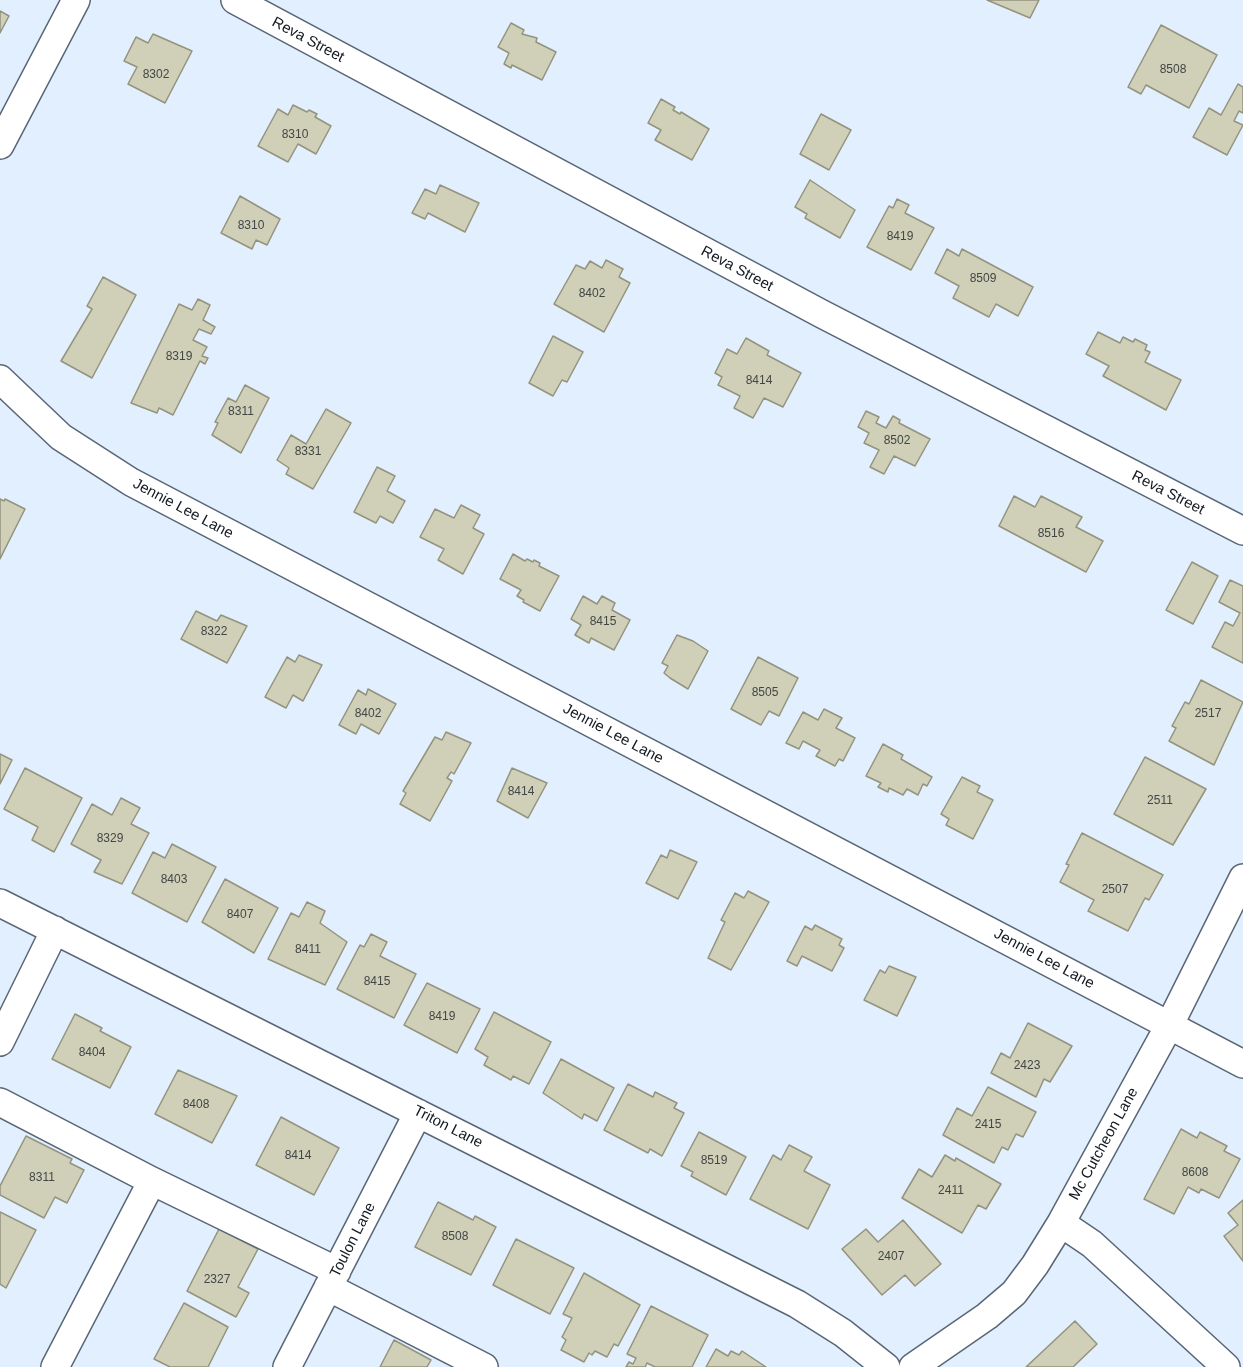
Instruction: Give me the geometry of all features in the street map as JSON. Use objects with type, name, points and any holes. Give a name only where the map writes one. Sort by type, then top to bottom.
[{"type":"street","points":[[0,146],[76,0]]},
{"type":"street","name":"Reva Street","points":[[234,0],[822,315],[1243,531]]},
{"type":"street","name":"Jennie Lee Lane","points":[[0,379],[62,437],[131,482],[1243,1064]]},
{"type":"street","name":"Mc Cutcheon Lane","points":[[913,1367],[987,1316],[1014,1293],[1035,1265],[1061,1223],[1170,1024],[1243,878]]},
{"type":"street","name":"Triton Lane","points":[[0,903],[797,1304],[843,1333],[886,1367]]},
{"type":"street","points":[[0,1042],[56,930]]},
{"type":"street","points":[[0,1102],[332,1279],[484,1367]]},
{"type":"street","name":"Toulon Lane","points":[[286,1367],[418,1113]]},
{"type":"street","points":[[55,1367],[152,1181]]},
{"type":"street","points":[[1061,1223],[1092,1244],[1226,1367]]},
{"type":"building","points":[[987,0],[1039,0],[1030,18]]},
{"type":"building","points":[[0,11],[9,16],[0,33]]},
{"type":"building","points":[[511,23],[524,30],[522,34],[537,38],[536,42],[556,52],[542,80],[512,65],[511,68],[504,64],[509,53],[498,47]]},
{"type":"building","points":[[1161,25],[1217,55],[1189,108],[1146,85],[1141,94],[1128,87]]},
{"type":"building","points":[[153,34],[192,51],[165,103],[128,84],[137,67],[124,61],[136,37],[148,43]]},
{"type":"building","points":[[1238,84],[1243,87],[1243,113],[1239,111],[1234,121],[1243,125],[1227,155],[1193,137],[1209,108],[1221,115]]},
{"type":"building","points":[[661,99],[675,107],[673,110],[680,114],[681,112],[709,129],[692,160],[655,140],[661,130],[648,123]]},
{"type":"building","points":[[293,105],[317,114],[315,117],[331,126],[316,154],[298,144],[288,162],[258,146],[278,109],[288,115]]},
{"type":"building","points":[[821,114],[851,130],[829,170],[800,154]]},
{"type":"building","points":[[810,180],[855,210],[840,238],[805,218],[807,214],[795,207]]},
{"type":"building","points":[[440,185],[479,203],[465,232],[428,213],[425,219],[412,213],[425,189],[436,194]]},
{"type":"building","points":[[240,196],[280,219],[267,245],[256,240],[252,249],[221,233]]},
{"type":"building","points":[[897,199],[909,205],[905,213],[934,228],[911,270],[867,247],[889,206],[893,208]]},
{"type":"building","points":[[947,249],[959,256],[962,249],[1033,287],[1018,316],[996,304],[989,317],[953,298],[959,286],[935,273]]},
{"type":"building","points":[[606,260],[623,269],[619,277],[630,283],[604,332],[554,304],[576,265],[585,269],[590,261],[602,268]]},
{"type":"building","points":[[103,277],[136,295],[92,378],[61,361],[92,309],[87,306]]},
{"type":"building","points":[[198,299],[210,305],[203,320],[215,327],[211,334],[199,329],[193,340],[207,347],[202,356],[208,358],[205,364],[200,361],[173,415],[159,408],[157,413],[131,403],[179,304],[192,310]]},
{"type":"building","points":[[1098,332],[1120,343],[1123,337],[1133,342],[1135,339],[1147,345],[1145,350],[1150,352],[1145,362],[1181,380],[1166,410],[1103,376],[1109,366],[1086,354]]},
{"type":"building","points":[[553,336],[583,352],[567,382],[562,380],[553,396],[529,383]]},
{"type":"building","points":[[746,338],[769,351],[767,355],[801,373],[783,407],[764,398],[753,418],[734,408],[740,396],[718,385],[722,377],[715,373],[727,349],[737,354]]},
{"type":"building","points":[[245,385],[269,398],[241,453],[212,435],[218,423],[215,422],[228,398],[236,402]]},
{"type":"building","points":[[326,409],[351,423],[313,489],[286,474],[289,468],[277,460],[291,435],[306,444]]},
{"type":"building","points":[[866,411],[879,417],[876,423],[886,428],[893,416],[900,420],[899,423],[930,439],[915,466],[894,456],[884,474],[870,467],[879,450],[864,443],[869,433],[858,427]]},
{"type":"building","points":[[377,467],[395,476],[387,491],[405,501],[393,523],[380,516],[376,523],[354,512]]},
{"type":"building","points":[[1014,496],[1035,507],[1041,496],[1082,517],[1076,527],[1103,541],[1086,572],[999,526]]},
{"type":"building","points":[[0,499],[4,501],[5,499],[25,509],[0,559]]},
{"type":"building","points":[[461,505],[480,515],[473,528],[484,534],[463,574],[438,560],[444,549],[420,537],[435,509],[454,518]]},
{"type":"building","points":[[513,554],[525,561],[527,559],[533,562],[534,560],[540,563],[539,566],[559,576],[540,611],[517,596],[521,590],[500,579]]},
{"type":"building","points":[[1192,562],[1218,576],[1193,624],[1166,610]]},
{"type":"building","points":[[1230,580],[1243,586],[1243,663],[1212,647],[1225,622],[1233,626],[1240,613],[1219,602]]},
{"type":"building","points":[[583,596],[597,604],[602,596],[615,603],[612,610],[630,620],[614,650],[591,638],[589,643],[575,635],[581,625],[571,619]]},
{"type":"building","points":[[196,611],[217,621],[221,615],[247,626],[227,663],[181,639]]},
{"type":"building","points":[[677,635],[693,641],[708,651],[688,689],[664,673],[668,666],[662,663]]},
{"type":"building","points":[[299,655],[322,665],[303,701],[293,695],[286,708],[265,697],[287,657],[295,662]]},
{"type":"building","points":[[758,657],[798,678],[779,716],[769,711],[761,725],[731,709]]},
{"type":"building","points":[[1201,680],[1243,702],[1214,765],[1169,741],[1176,728],[1172,726],[1185,702],[1189,704]]},
{"type":"building","points":[[368,689],[396,704],[379,734],[361,724],[356,734],[339,725],[358,690],[366,695]]},
{"type":"building","points":[[824,709],[842,718],[836,728],[855,738],[843,761],[839,759],[835,766],[816,756],[820,750],[803,741],[799,749],[786,743],[803,712],[818,720]]},
{"type":"building","points":[[446,732],[471,743],[454,774],[451,772],[447,778],[452,781],[430,821],[400,804],[406,793],[403,791],[435,737],[442,740]]},
{"type":"building","points":[[883,744],[903,755],[901,759],[932,777],[927,786],[923,784],[918,795],[907,789],[903,795],[889,788],[888,792],[878,787],[881,783],[866,776]]},
{"type":"building","points":[[0,754],[12,760],[0,784]]},
{"type":"building","points":[[1145,757],[1206,789],[1173,845],[1114,814]]},
{"type":"building","points":[[25,768],[82,798],[54,852],[32,840],[38,827],[4,809]]},
{"type":"building","points":[[512,768],[547,783],[528,818],[497,801]]},
{"type":"building","points":[[962,777],[980,786],[977,792],[993,800],[973,839],[946,825],[949,819],[941,814]]},
{"type":"building","points":[[121,798],[140,808],[131,824],[149,833],[122,884],[94,872],[101,860],[71,844],[92,804],[112,815]]},
{"type":"building","points":[[1082,833],[1163,875],[1149,900],[1145,898],[1128,931],[1088,911],[1094,900],[1060,882],[1069,865],[1066,864]]},
{"type":"building","points":[[172,844],[216,867],[187,922],[132,893],[153,852],[165,858]]},
{"type":"building","points":[[670,850],[697,862],[678,899],[646,883],[661,855],[667,858]]},
{"type":"building","points":[[225,879],[278,908],[254,953],[202,922]]},
{"type":"building","points":[[748,891],[769,902],[731,970],[708,958],[725,922],[721,920],[735,893],[744,898]]},
{"type":"building","points":[[307,902],[325,911],[320,923],[347,942],[325,985],[268,959],[291,913],[299,917]]},
{"type":"building","points":[[815,925],[842,939],[839,945],[844,948],[832,971],[802,956],[797,966],[787,961],[805,926],[812,930]]},
{"type":"building","points":[[371,934],[387,942],[380,956],[416,974],[394,1018],[337,989],[360,945],[364,947]]},
{"type":"building","points":[[889,966],[916,977],[897,1016],[864,1000],[880,970],[885,973]]},
{"type":"building","points":[[427,983],[480,1009],[457,1053],[404,1025]]},
{"type":"building","points":[[494,1012],[551,1042],[529,1084],[513,1076],[511,1080],[484,1065],[488,1057],[475,1049]]},
{"type":"building","points":[[75,1014],[102,1028],[100,1031],[131,1047],[110,1088],[52,1059]]},
{"type":"building","points":[[1028,1023],[1072,1046],[1050,1082],[1044,1079],[1036,1097],[991,1073],[1001,1053],[1010,1058]]},
{"type":"building","points":[[561,1059],[614,1088],[597,1121],[584,1114],[582,1119],[543,1093]]},
{"type":"building","points":[[178,1070],[237,1096],[212,1143],[155,1114]]},
{"type":"building","points":[[628,1084],[653,1097],[655,1092],[677,1103],[674,1108],[684,1113],[662,1156],[650,1149],[648,1153],[604,1130]]},
{"type":"building","points":[[988,1087],[1036,1112],[1023,1137],[1016,1134],[1008,1150],[1002,1147],[994,1163],[943,1135],[957,1108],[972,1116]]},
{"type":"building","points":[[281,1117],[339,1148],[314,1195],[256,1165]]},
{"type":"building","points":[[1181,1129],[1197,1138],[1200,1132],[1227,1146],[1224,1151],[1240,1159],[1219,1198],[1201,1189],[1199,1193],[1188,1187],[1174,1214],[1144,1199]]},
{"type":"building","points":[[699,1132],[746,1157],[726,1195],[691,1176],[693,1172],[681,1166]]},
{"type":"building","points":[[26,1136],[72,1159],[70,1163],[84,1170],[67,1203],[55,1197],[44,1218],[0,1195],[0,1186]]},
{"type":"building","points":[[789,1145],[812,1157],[804,1171],[830,1185],[808,1229],[750,1199],[773,1155],[781,1160]]},
{"type":"building","points":[[945,1155],[955,1161],[956,1158],[1001,1184],[986,1209],[978,1205],[962,1233],[902,1198],[919,1169],[932,1177]]},
{"type":"building","points":[[1243,1200],[1243,1261],[1224,1236],[1238,1225],[1228,1213]]},
{"type":"building","points":[[438,1202],[473,1220],[475,1216],[496,1227],[471,1275],[415,1247]]},
{"type":"building","points":[[0,1212],[36,1230],[6,1288],[0,1284]]},
{"type":"building","points":[[903,1220],[941,1264],[915,1286],[905,1275],[882,1295],[842,1249],[866,1229],[878,1242]]},
{"type":"building","points":[[219,1229],[258,1249],[238,1287],[249,1293],[236,1317],[187,1291]]},
{"type":"building","points":[[516,1239],[574,1268],[550,1314],[493,1285]]},
{"type":"building","points":[[584,1273],[640,1305],[618,1346],[614,1344],[607,1357],[595,1351],[592,1355],[589,1353],[584,1362],[561,1350],[566,1340],[562,1337],[572,1318],[563,1314]]},
{"type":"building","points":[[184,1303],[228,1327],[208,1367],[170,1367],[154,1359]]},
{"type":"building","points":[[651,1306],[708,1335],[692,1367],[655,1367],[647,1363],[645,1367],[626,1367],[629,1362],[633,1364],[636,1358],[627,1354]]},
{"type":"building","points":[[1075,1321],[1097,1344],[1073,1367],[1026,1367]]},
{"type":"building","points":[[394,1340],[431,1360],[427,1367],[380,1367]]},
{"type":"building","points":[[716,1349],[728,1356],[731,1351],[739,1355],[742,1351],[766,1367],[706,1367]]}]
